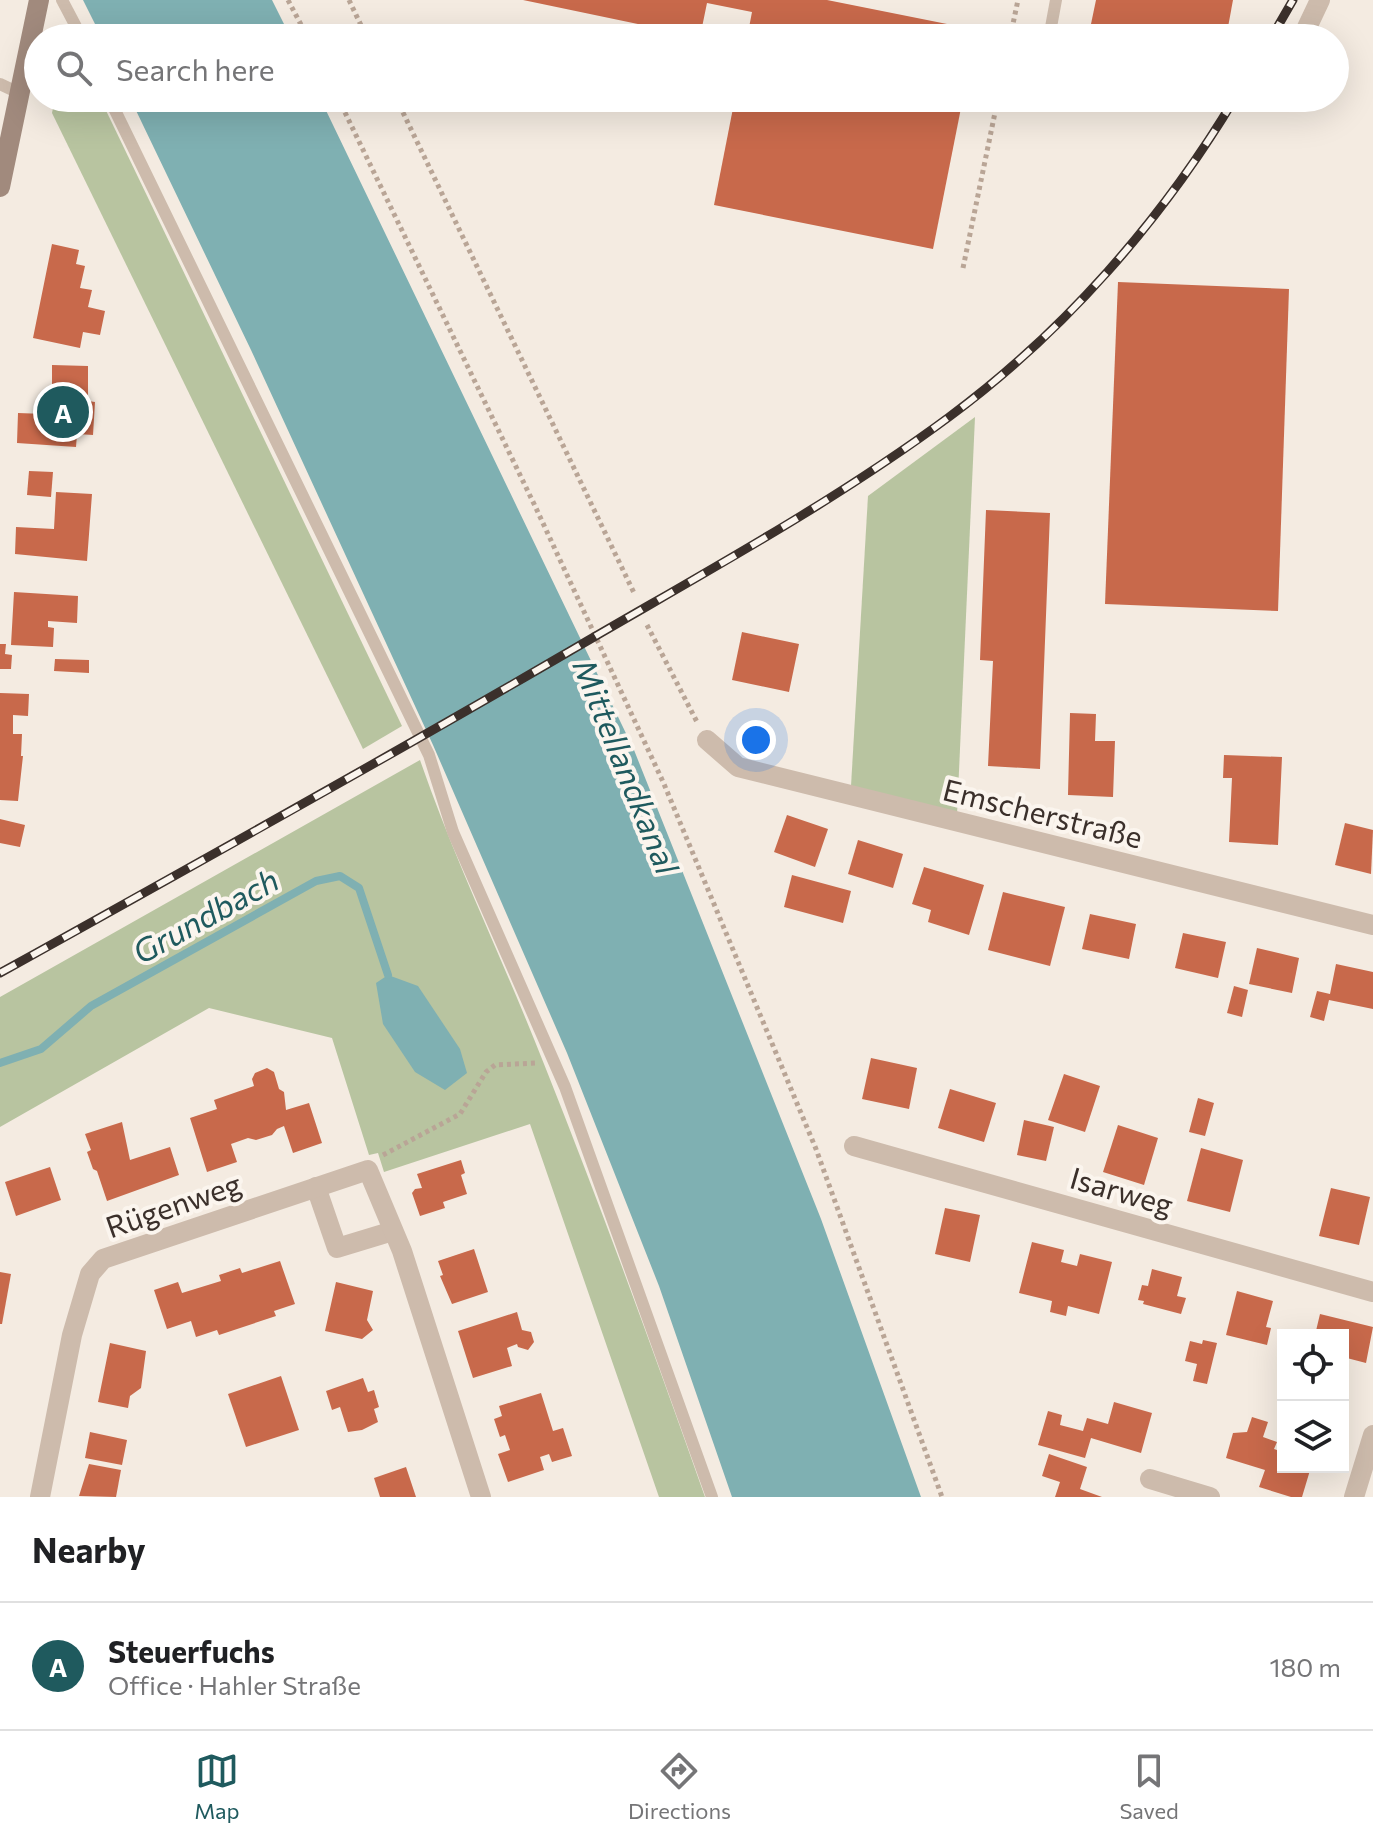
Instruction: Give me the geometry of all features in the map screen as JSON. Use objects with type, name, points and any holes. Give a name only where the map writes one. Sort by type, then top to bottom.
[{"type":"street","points":[[34,24],[39,0]]},
{"type":"street","points":[[1309,24],[1320,0]]},
{"type":"street","points":[[0,187],[24,70]]},
{"type":"street","name":"Emscherstraße","points":[[707,740],[738,767],[1373,925]]},
{"type":"street","name":"Isarweg","points":[[854,1146],[1373,1292]]},
{"type":"street","points":[[368,1170],[393,1231],[481,1497]]},
{"type":"street","name":"Rügenweg","points":[[40,1497],[72,1335],[90,1274],[103,1259],[368,1170]]},
{"type":"street","points":[[316,1187],[337,1248],[393,1231]]},
{"type":"street","points":[[1354,1497],[1373,1435]]},
{"type":"street","points":[[1150,1479],[1210,1497]]},
{"type":"lane","points":[[62,0],[75,24]]},
{"type":"lane","points":[[1052,24],[1056,0]]},
{"type":"lane","points":[[0,84],[19,93]]},
{"type":"lane","points":[[116,112],[429,755],[453,832],[554,1062],[712,1497]]},
{"type":"path","points":[[288,0],[301,24]]},
{"type":"path","points":[[349,0],[360,24]]},
{"type":"path","points":[[1013,24],[1018,0]]},
{"type":"path","points":[[345,112],[535,506],[664,784],[816,1149],[942,1497]]},
{"type":"path","points":[[403,112],[635,595]]},
{"type":"path","points":[[963,268],[995,112]]},
{"type":"path","points":[[647,625],[707,740]]},
{"type":"path","points":[[368,1170],[385,1153],[460,1114],[486,1072],[495,1065],[554,1062]]},
{"type":"green space","points":[[107,112],[402,726],[363,749],[52,113]]},
{"type":"green space","points":[[975,417],[957,815],[851,786],[868,496]]},
{"type":"green space","points":[[420,760],[586,1172],[705,1497],[659,1497],[530,1124],[384,1172],[378,1153],[369,1155],[332,1038],[209,1008],[0,1127],[0,997]]},
{"type":"water","points":[[83,0],[272,0],[284,24],[95,24]]},
{"type":"water","name":"Mittellandkanal","points":[[137,112],[327,112],[634,750],[821,1219],[921,1497],[732,1497],[659,1286],[567,1053],[433,745],[251,350]]},
{"type":"water","points":[[388,975],[418,986],[460,1049],[467,1073],[445,1090],[415,1072],[383,1024],[376,983]]},
{"type":"building","points":[[523,0],[827,0],[947,24],[750,24],[752,12],[707,3],[703,24],[638,24]]},
{"type":"building","points":[[1096,0],[1233,0],[1229,24],[1091,24]]},
{"type":"building","points":[[732,112],[960,112],[933,249],[714,205]]},
{"type":"building","points":[[52,244],[79,250],[76,264],[85,266],[80,288],[92,290],[88,307],[105,311],[100,335],[83,332],[80,348],[33,338]]},
{"type":"building","points":[[1118,282],[1289,289],[1278,611],[1105,604]]},
{"type":"building","points":[[52,365],[88,366],[88,401],[95,402],[93,435],[77,434],[76,447],[17,443],[18,413],[45,414],[45,389],[52,389]]},
{"type":"building","points":[[29,471],[53,472],[51,497],[27,495]]},
{"type":"building","points":[[56,492],[92,494],[87,561],[15,554],[16,527],[54,529]]},
{"type":"building","points":[[986,510],[1050,513],[1040,769],[988,766],[993,661],[980,660]]},
{"type":"building","points":[[14,592],[78,596],[77,623],[48,621],[48,627],[54,628],[53,647],[11,645]]},
{"type":"building","points":[[742,632],[799,644],[789,692],[732,680]]},
{"type":"building","points":[[0,644],[6,644],[5,654],[12,655],[11,669],[0,669]]},
{"type":"building","points":[[55,659],[89,660],[89,673],[54,671]]},
{"type":"building","points":[[0,693],[29,694],[28,716],[13,715],[13,734],[22,734],[18,801],[0,800]]},
{"type":"building","points":[[1070,713],[1096,714],[1095,741],[1115,741],[1113,797],[1068,795]]},
{"type":"building","points":[[1224,755],[1282,757],[1278,845],[1229,842],[1232,778],[1223,778]]},
{"type":"building","points":[[787,815],[828,829],[815,867],[774,852]]},
{"type":"building","points":[[0,819],[25,825],[20,847],[0,843]]},
{"type":"building","points":[[1345,823],[1373,830],[1371,874],[1335,865]]},
{"type":"building","points":[[858,840],[903,854],[893,888],[848,874]]},
{"type":"building","points":[[924,867],[984,885],[969,935],[928,922],[931,910],[912,904]]},
{"type":"building","points":[[792,875],[851,891],[843,923],[784,907]]},
{"type":"building","points":[[1003,892],[1065,907],[1050,966],[988,950]]},
{"type":"building","points":[[1090,914],[1136,924],[1129,959],[1082,949]]},
{"type":"building","points":[[1183,933],[1226,942],[1218,978],[1175,968]]},
{"type":"building","points":[[1257,948],[1299,958],[1292,993],[1249,984]]},
{"type":"building","points":[[1336,964],[1373,972],[1373,1009],[1329,1000],[1324,1021],[1310,1017],[1317,991],[1330,994]]},
{"type":"building","points":[[1234,986],[1248,990],[1242,1017],[1227,1013]]},
{"type":"building","points":[[871,1058],[917,1068],[909,1109],[862,1099]]},
{"type":"building","points":[[267,1068],[274,1072],[279,1089],[284,1092],[286,1110],[309,1103],[322,1143],[293,1153],[284,1126],[272,1135],[231,1144],[237,1162],[207,1172],[190,1118],[217,1109],[214,1100],[254,1086],[252,1079],[255,1073]]},
{"type":"building","points":[[1064,1074],[1100,1086],[1085,1132],[1048,1120]]},
{"type":"building","points":[[950,1089],[996,1103],[984,1142],[938,1128]]},
{"type":"building","points":[[1198,1098],[1214,1103],[1205,1136],[1189,1132]]},
{"type":"building","points":[[1024,1120],[1054,1127],[1046,1161],[1017,1155]]},
{"type":"building","points":[[122,1122],[130,1160],[170,1147],[179,1175],[107,1201],[87,1152],[91,1150],[85,1134]]},
{"type":"building","points":[[1118,1125],[1158,1138],[1144,1185],[1103,1172]]},
{"type":"building","points":[[1201,1148],[1243,1160],[1230,1212],[1187,1201]]},
{"type":"building","points":[[461,1160],[465,1173],[461,1175],[467,1194],[443,1202],[445,1208],[420,1216],[412,1193],[422,1188],[417,1174]]},
{"type":"building","points":[[50,1167],[61,1200],[16,1216],[5,1182]]},
{"type":"building","points":[[1331,1188],[1370,1197],[1359,1245],[1319,1236]]},
{"type":"building","points":[[945,1208],[980,1215],[970,1262],[935,1254]]},
{"type":"building","points":[[1032,1242],[1064,1250],[1061,1262],[1077,1266],[1080,1254],[1112,1262],[1099,1314],[1068,1306],[1066,1316],[1050,1312],[1052,1301],[1019,1293]]},
{"type":"building","points":[[474,1249],[488,1292],[452,1304],[440,1276],[443,1275],[438,1261]]},
{"type":"building","points":[[280,1261],[295,1304],[274,1311],[276,1316],[219,1335],[217,1330],[196,1337],[191,1321],[167,1329],[154,1290],[178,1282],[182,1293],[221,1281],[219,1275],[240,1268],[242,1273]]},
{"type":"building","points":[[1152,1269],[1182,1277],[1177,1296],[1186,1298],[1181,1314],[1138,1300],[1142,1285],[1148,1286]]},
{"type":"building","points":[[0,1272],[11,1274],[2,1324],[0,1324]]},
{"type":"building","points":[[336,1282],[373,1291],[367,1320],[373,1330],[362,1339],[325,1331]]},
{"type":"building","points":[[1237,1291],[1273,1301],[1266,1327],[1271,1328],[1267,1345],[1226,1335]]},
{"type":"building","points":[[517,1312],[522,1330],[531,1332],[534,1342],[528,1350],[517,1344],[507,1348],[512,1366],[473,1378],[458,1331]]},
{"type":"building","points":[[1320,1314],[1373,1327],[1366,1363],[1349,1359],[1349,1329],[1316,1329]]},
{"type":"building","points":[[1203,1340],[1217,1343],[1207,1384],[1193,1381],[1197,1364],[1185,1361],[1190,1341],[1202,1344]]},
{"type":"building","points":[[110,1343],[146,1351],[141,1388],[130,1396],[128,1408],[98,1402]]},
{"type":"building","points":[[281,1376],[299,1430],[246,1447],[228,1394]]},
{"type":"building","points":[[363,1378],[368,1392],[374,1390],[379,1407],[374,1409],[378,1422],[362,1430],[348,1432],[340,1407],[332,1410],[326,1391]]},
{"type":"building","points":[[541,1393],[553,1431],[563,1428],[572,1456],[552,1462],[549,1454],[540,1457],[544,1470],[508,1482],[498,1454],[510,1450],[505,1435],[500,1437],[494,1419],[502,1416],[499,1406]]},
{"type":"building","points":[[1114,1402],[1152,1413],[1141,1453],[1091,1438],[1085,1458],[1038,1445],[1048,1411],[1062,1415],[1060,1425],[1083,1431],[1087,1418],[1108,1424]]},
{"type":"building","points":[[1252,1417],[1268,1422],[1263,1437],[1277,1442],[1274,1449],[1277,1450],[1277,1473],[1309,1473],[1302,1497],[1291,1497],[1259,1487],[1265,1470],[1226,1458],[1233,1433],[1247,1432]]},
{"type":"building","points":[[90,1432],[127,1440],[122,1465],[85,1458]]},
{"type":"building","points":[[1049,1454],[1087,1467],[1080,1489],[1102,1497],[1055,1497],[1060,1482],[1042,1476]]},
{"type":"building","points":[[89,1464],[121,1470],[116,1497],[79,1496]]},
{"type":"building","points":[[406,1467],[416,1497],[380,1497],[374,1478]]},
{"type":"waterway","name":"Grundbach","points":[[0,1063],[41,1049],[91,1006],[316,881],[340,876],[359,888],[388,975]]},
{"type":"railway","points":[[1279,24],[1293,0]]},
{"type":"railway","points":[[0,973],[715,567],[811,510],[904,449],[991,384],[1071,311],[1143,230],[1226,112]]},
{"type":"place","name":"Steuerfuchs","points":[[63,412]]}]
